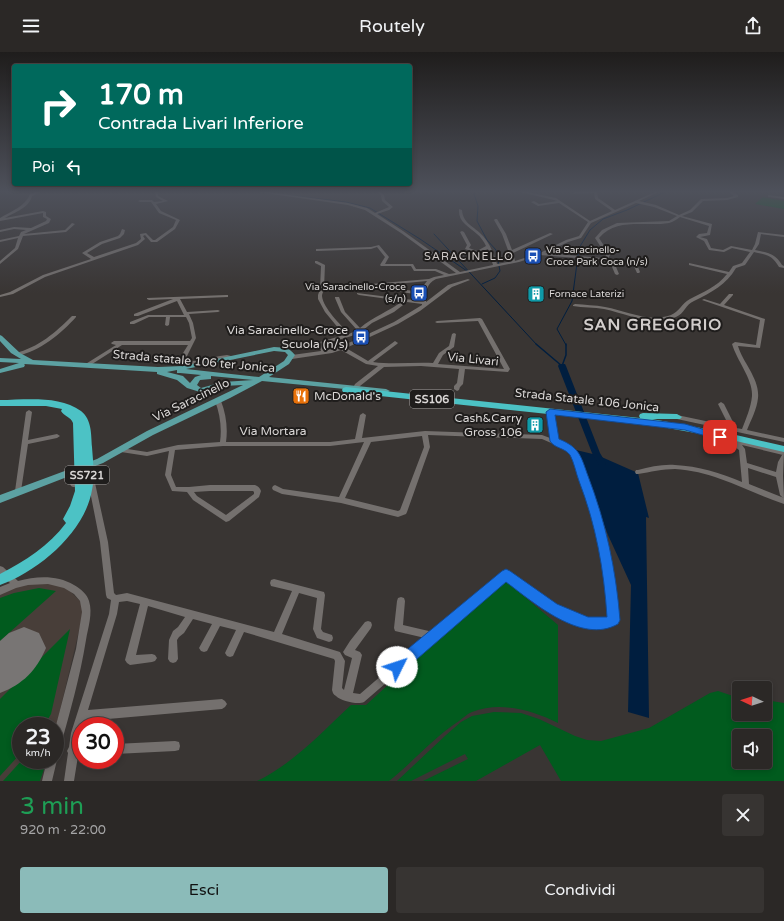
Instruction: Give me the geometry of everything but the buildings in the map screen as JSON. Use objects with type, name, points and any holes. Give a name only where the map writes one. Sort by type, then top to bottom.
[{"type":"highway","name":"Strada statale 106 ter Jonica","points":[[346,390],[386,392]]},
{"type":"highway","name":"Strada Statale 106 Jonica","points":[[386,392],[556,411],[621,416],[712,428],[784,444]]},
{"type":"highway","name":"SS721","points":[[0,405],[55,404],[65,406],[80,414],[85,421],[87,490],[81,511],[65,532],[46,552],[21,570],[0,580]]},
{"type":"highway","name":"SS721","points":[[0,405],[50,407],[60,409],[73,416],[78,422],[80,490],[74,510],[66,523],[55,536],[40,549],[17,565],[0,574]]},
{"type":"highway","name":"Strada Statale 106 Jonica","points":[[621,416],[685,427],[784,449]]},
{"type":"highway","points":[[621,416],[677,418]]},
{"type":"highway","points":[[685,427],[732,441]]},
{"type":"main road","points":[[0,337],[22,357],[38,363]]},
{"type":"main road","points":[[158,370],[183,368],[280,349],[289,351],[292,357]]},
{"type":"main road","points":[[0,371],[22,357]]},
{"type":"main road","name":"Strada statale 106 ter Jonica","points":[[0,364],[22,357],[158,370],[231,383],[245,378],[346,390]]},
{"type":"main road","name":"Via Saracinello","points":[[0,499],[99,462],[150,433],[218,401],[231,383],[252,383],[274,371],[292,357]]},
{"type":"main road","name":"Strada statale 106 ter Jonica","points":[[0,360],[158,370]]},
{"type":"main road","points":[[217,361],[210,366],[209,369],[231,383]]},
{"type":"main road","points":[[158,370],[176,377],[197,389],[204,390],[231,383]]},
{"type":"main road","points":[[197,389],[193,384],[199,378],[205,377],[231,383]]},
{"type":"main road","name":"Strada statale 106 ter Jonica","points":[[281,382],[386,392]]},
{"type":"street","points":[[0,263],[17,248],[20,237],[39,225]]},
{"type":"street","points":[[0,241],[66,231],[72,225]]},
{"type":"street","points":[[0,296],[9,295],[30,281],[48,274],[137,244],[143,239],[142,234],[146,234],[154,241],[174,228],[175,225]]},
{"type":"street","points":[[391,225],[459,272]]},
{"type":"street","points":[[466,225],[478,233],[492,252],[495,265]]},
{"type":"street","points":[[498,225],[514,262]]},
{"type":"street","points":[[322,289],[428,280],[459,272],[514,262],[540,254],[567,241],[580,237],[588,225]]},
{"type":"street","points":[[602,259],[606,258],[608,255],[597,238],[603,231],[613,226],[627,225]]},
{"type":"street","points":[[711,225],[709,234],[700,235],[698,237],[706,240],[710,249],[724,252],[731,247],[753,251],[774,257],[780,266],[784,267]]},
{"type":"street","points":[[0,231],[14,228],[31,229]]},
{"type":"street","points":[[92,258],[84,253],[101,243],[119,237],[123,230]]},
{"type":"street","points":[[462,232],[469,245],[467,249],[477,252],[488,247]]},
{"type":"street","points":[[575,304],[606,308],[639,318],[658,320],[679,314],[688,302],[715,289],[719,284],[726,280],[734,267],[744,264],[746,259],[759,243],[760,233],[784,236]]},
{"type":"street","points":[[511,252],[551,234]]},
{"type":"street","points":[[20,237],[42,238]]},
{"type":"street","points":[[317,250],[371,248],[378,246],[387,257],[382,265],[412,265],[415,270],[436,270],[448,275]]},
{"type":"street","points":[[540,254],[635,263],[638,272]]},
{"type":"street","points":[[612,261],[618,274]]},
{"type":"street","points":[[316,262],[323,265],[322,289],[320,295],[321,299],[330,314],[348,336]]},
{"type":"street","points":[[690,264],[731,274]]},
{"type":"street","points":[[359,294],[424,304],[423,294],[428,280]]},
{"type":"street","name":"Via Saracinello","points":[[292,357],[342,348],[396,323],[450,286],[468,280]]},
{"type":"street","points":[[368,285],[423,294]]},
{"type":"street","points":[[721,305],[731,295]]},
{"type":"street","points":[[149,299],[226,296]]},
{"type":"street","points":[[337,298],[343,312],[359,330]]},
{"type":"street","points":[[136,315],[179,299]]},
{"type":"street","points":[[179,299],[191,323],[194,334],[192,343],[183,358],[186,362],[191,363],[226,355],[233,358]]},
{"type":"street","points":[[704,300],[763,319],[758,347],[735,344],[744,368],[752,382],[755,396],[744,431]]},
{"type":"street","points":[[324,352],[322,343],[348,336],[370,322],[392,311],[406,301]]},
{"type":"street","points":[[132,323],[148,316],[168,317],[218,312]]},
{"type":"street","points":[[22,357],[55,335],[74,317]]},
{"type":"street","points":[[167,325],[168,317]]},
{"type":"street","name":"Via Livari","points":[[342,348],[368,363],[382,365],[435,365],[503,372],[506,371],[507,369],[480,319],[437,322]]},
{"type":"street","points":[[435,365],[441,354],[451,347],[454,334]]},
{"type":"street","points":[[368,363],[395,342]]},
{"type":"street","points":[[87,365],[117,344],[192,343]]},
{"type":"street","points":[[356,388],[357,384],[382,365]]},
{"type":"street","points":[[457,389],[457,386],[460,384],[462,368]]},
{"type":"street","points":[[218,401],[223,412],[223,444]]},
{"type":"street","points":[[721,404],[734,428]]},
{"type":"street","points":[[554,441],[556,411]]},
{"type":"street","points":[[18,491],[29,412]]},
{"type":"street","points":[[358,441],[363,415]]},
{"type":"street","points":[[677,418],[734,428],[784,440]]},
{"type":"street","points":[[275,488],[282,491],[341,500],[398,514],[403,512],[427,447],[425,433]]},
{"type":"street","name":"Via Mortara","points":[[121,450],[147,454],[172,450],[178,447],[223,444],[330,444],[368,441],[425,433],[542,437],[567,447],[574,454],[602,533],[611,586],[614,620],[609,623],[588,624],[552,609],[506,574],[433,636]]},
{"type":"street","points":[[24,443],[57,436]]},
{"type":"street","points":[[341,500],[368,441]]},
{"type":"street","points":[[732,441],[784,453]]},
{"type":"street","points":[[732,441],[742,449],[746,485]]},
{"type":"street","points":[[743,453],[744,449],[751,445]]},
{"type":"street","points":[[172,450],[168,475],[174,489],[255,488],[258,492],[257,495],[226,519],[195,498],[189,490]]},
{"type":"street","points":[[784,457],[779,467],[779,475],[784,495]]},
{"type":"street","points":[[744,464],[779,475]]},
{"type":"street","points":[[638,472],[674,467],[715,474],[784,501]]},
{"type":"street","points":[[68,474],[73,484],[92,483],[104,542],[110,595],[115,599]]},
{"type":"street","points":[[0,569],[17,585]]},
{"type":"street","points":[[0,591],[17,585],[45,580],[58,582],[69,586],[86,602],[87,614],[63,717]]},
{"type":"street","points":[[274,583],[321,595],[317,629],[320,635],[329,638]]},
{"type":"street","points":[[276,637],[297,590]]},
{"type":"street","points":[[115,599],[127,596],[337,655],[340,662],[336,690],[338,693],[361,699],[433,636]]},
{"type":"street","points":[[115,599],[113,614],[81,716],[222,704]]},
{"type":"street","points":[[401,601],[398,628],[433,636]]},
{"type":"street","points":[[145,602],[130,660],[152,658]]},
{"type":"street","points":[[173,659],[174,640],[176,634],[181,630],[191,615]]},
{"type":"street","points":[[204,648],[218,622]]},
{"type":"street","points":[[347,696],[357,655],[348,652],[368,625]]},
{"type":"street","points":[[230,653],[241,629]]},
{"type":"street","points":[[124,749],[175,746]]},
{"type":"street","points":[[47,781],[50,769]]},
{"type":"street","points":[[69,781],[72,769]]},
{"type":"shaded area","points":[[44,582],[61,585],[81,602],[83,614],[58,717],[12,717],[12,769],[44,769],[40,781],[0,781],[0,593],[27,584]]},
{"type":"green space","points":[[504,579],[558,625],[558,723],[538,714],[516,708],[494,707],[483,709],[468,714],[432,742],[389,781],[257,781],[283,766],[295,757],[351,705],[366,705]]},
{"type":"green space","points":[[39,588],[56,591],[0,641],[0,598],[14,593]]},
{"type":"green space","points":[[70,629],[51,714],[49,717],[12,717],[12,763],[0,776],[0,699]]},
{"type":"green space","points":[[718,691],[732,696],[732,721],[772,721],[772,701],[784,703],[784,781],[561,781],[540,745],[476,781],[423,781],[468,759],[465,754],[411,781],[397,781],[461,722],[472,716],[494,712],[521,713],[539,719],[575,736],[587,740],[601,741],[649,728],[710,693]]},
{"type":"green space","points":[[14,769],[44,769],[40,781],[3,781]]},
{"type":"water","points":[[576,450],[597,455],[638,473],[649,518],[646,517],[649,718],[628,712],[631,585],[608,535]]},
{"type":"waterway","points":[[397,225],[467,271]]},
{"type":"waterway","points":[[479,225],[487,240],[496,250],[500,271],[495,278],[482,284]]},
{"type":"waterway","points":[[566,345],[557,329],[572,301],[579,248],[590,230],[596,225]]},
{"type":"waterway","points":[[434,234],[536,344]]},
{"type":"waterway","points":[[536,344],[562,366],[566,355],[566,345]]},
{"type":"waterway","points":[[562,366],[596,453],[602,463]]},
{"type":"runway","points":[[0,671],[24,648]]},
{"type":"place","name":"Via Saracinello- Croce Park Coca (n/s)","points":[[533,256]]},
{"type":"place","name":"Via Saracinello-Croce (s/n)","points":[[419,293]]},
{"type":"place","name":"Fornace Laterizi","points":[[536,294]]},
{"type":"place","name":"Via Saracinello-Croce Scuola (n/s)","points":[[361,337]]},
{"type":"place","name":"McDonald's","points":[[301,396]]},
{"type":"place","name":"Cash&Carry Gross 106","points":[[535,425]]},
{"type":"district","name":"SARACINELLO","points":[[469,256]]},
{"type":"district","name":"SAN GREGORIO","points":[[653,325]]},
{"type":"route","points":[[397,667],[506,574],[552,609],[588,624],[609,623],[614,620],[611,586],[602,533],[574,454],[567,447],[554,441],[550,412],[651,422],[685,427],[720,437]]}]
